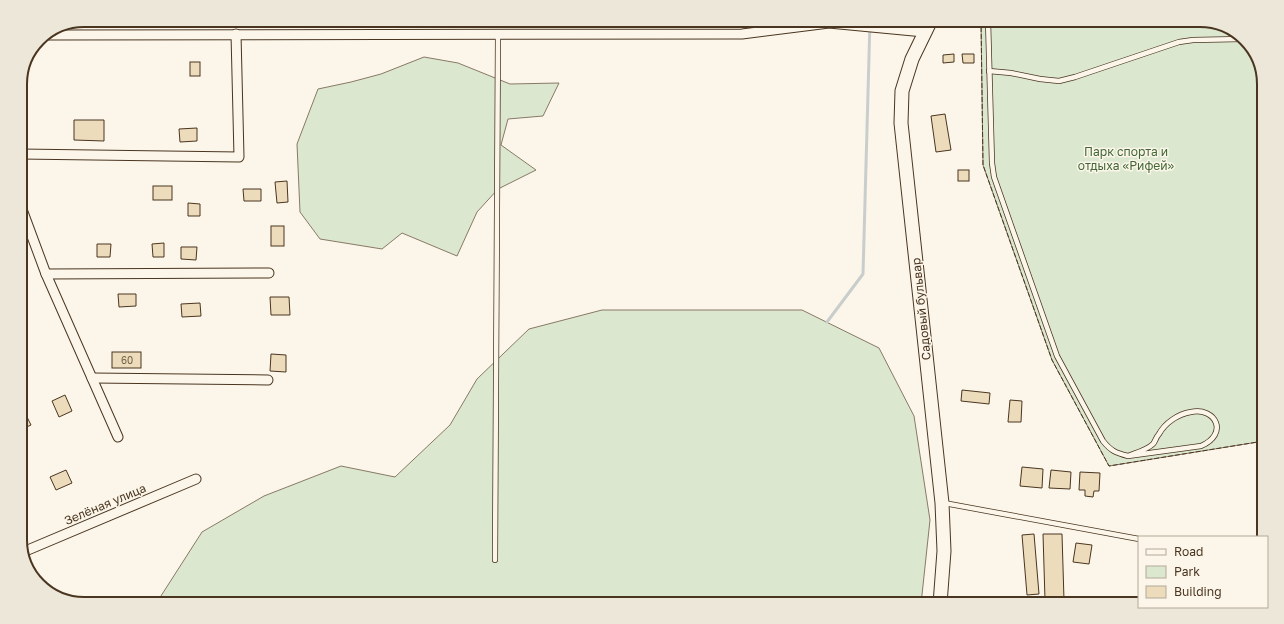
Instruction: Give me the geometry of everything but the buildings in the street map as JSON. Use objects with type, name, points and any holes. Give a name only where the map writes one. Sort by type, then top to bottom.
[{"type":"street","points":[[57,34],[742,34],[797,27]]},
{"type":"street","points":[[871,27],[924,32]]},
{"type":"street","name":"Садовый бульвар","points":[[927,27],[912,59],[902,90],[901,123],[942,503],[944,551],[941,597]]},
{"type":"street","points":[[27,154],[239,157],[236,34]]},
{"type":"street","points":[[27,223],[46,274],[118,437]]},
{"type":"street","points":[[46,274],[269,273]]},
{"type":"street","points":[[92,378],[268,380]]},
{"type":"street","name":"Зелёная улица","points":[[28,550],[196,479]]},
{"type":"lane","points":[[988,27],[992,163],[994,177],[1057,356],[1103,441],[1110,449],[1128,456],[1201,446],[1209,443],[1214,438],[1218,429],[1215,420],[1210,416],[1201,412],[1190,412],[1170,421],[1163,427],[1154,444],[1128,456]]},
{"type":"lane","points":[[495,560],[498,34]]},
{"type":"lane","points":[[989,71],[1011,73],[1040,80],[1059,81],[1179,42],[1193,40],[1235,39]]},
{"type":"lane","points":[[942,503],[1138,539]]},
{"type":"green space","name":"Парк спорта и отдыха «Рифей»","points":[[981,27],[1200,27],[1211,28],[1225,33],[1243,46],[1254,66],[1257,80],[1257,442],[1109,466],[1052,360],[983,165]]},
{"type":"green space","points":[[424,57],[458,63],[510,84],[559,83],[543,116],[508,119],[501,145],[536,170],[498,189],[477,212],[457,256],[402,233],[382,249],[320,239],[300,212],[297,144],[318,89],[381,74]]},
{"type":"green space","points":[[602,310],[802,310],[879,348],[914,416],[930,520],[922,597],[160,597],[202,532],[264,496],[341,466],[395,477],[450,425],[477,379],[529,329]]},
{"type":"waterway","points":[[827,322],[863,274],[870,27]]},
{"type":"fence","points":[[981,27],[983,165],[1052,360],[1109,466],[1257,442]]}]
